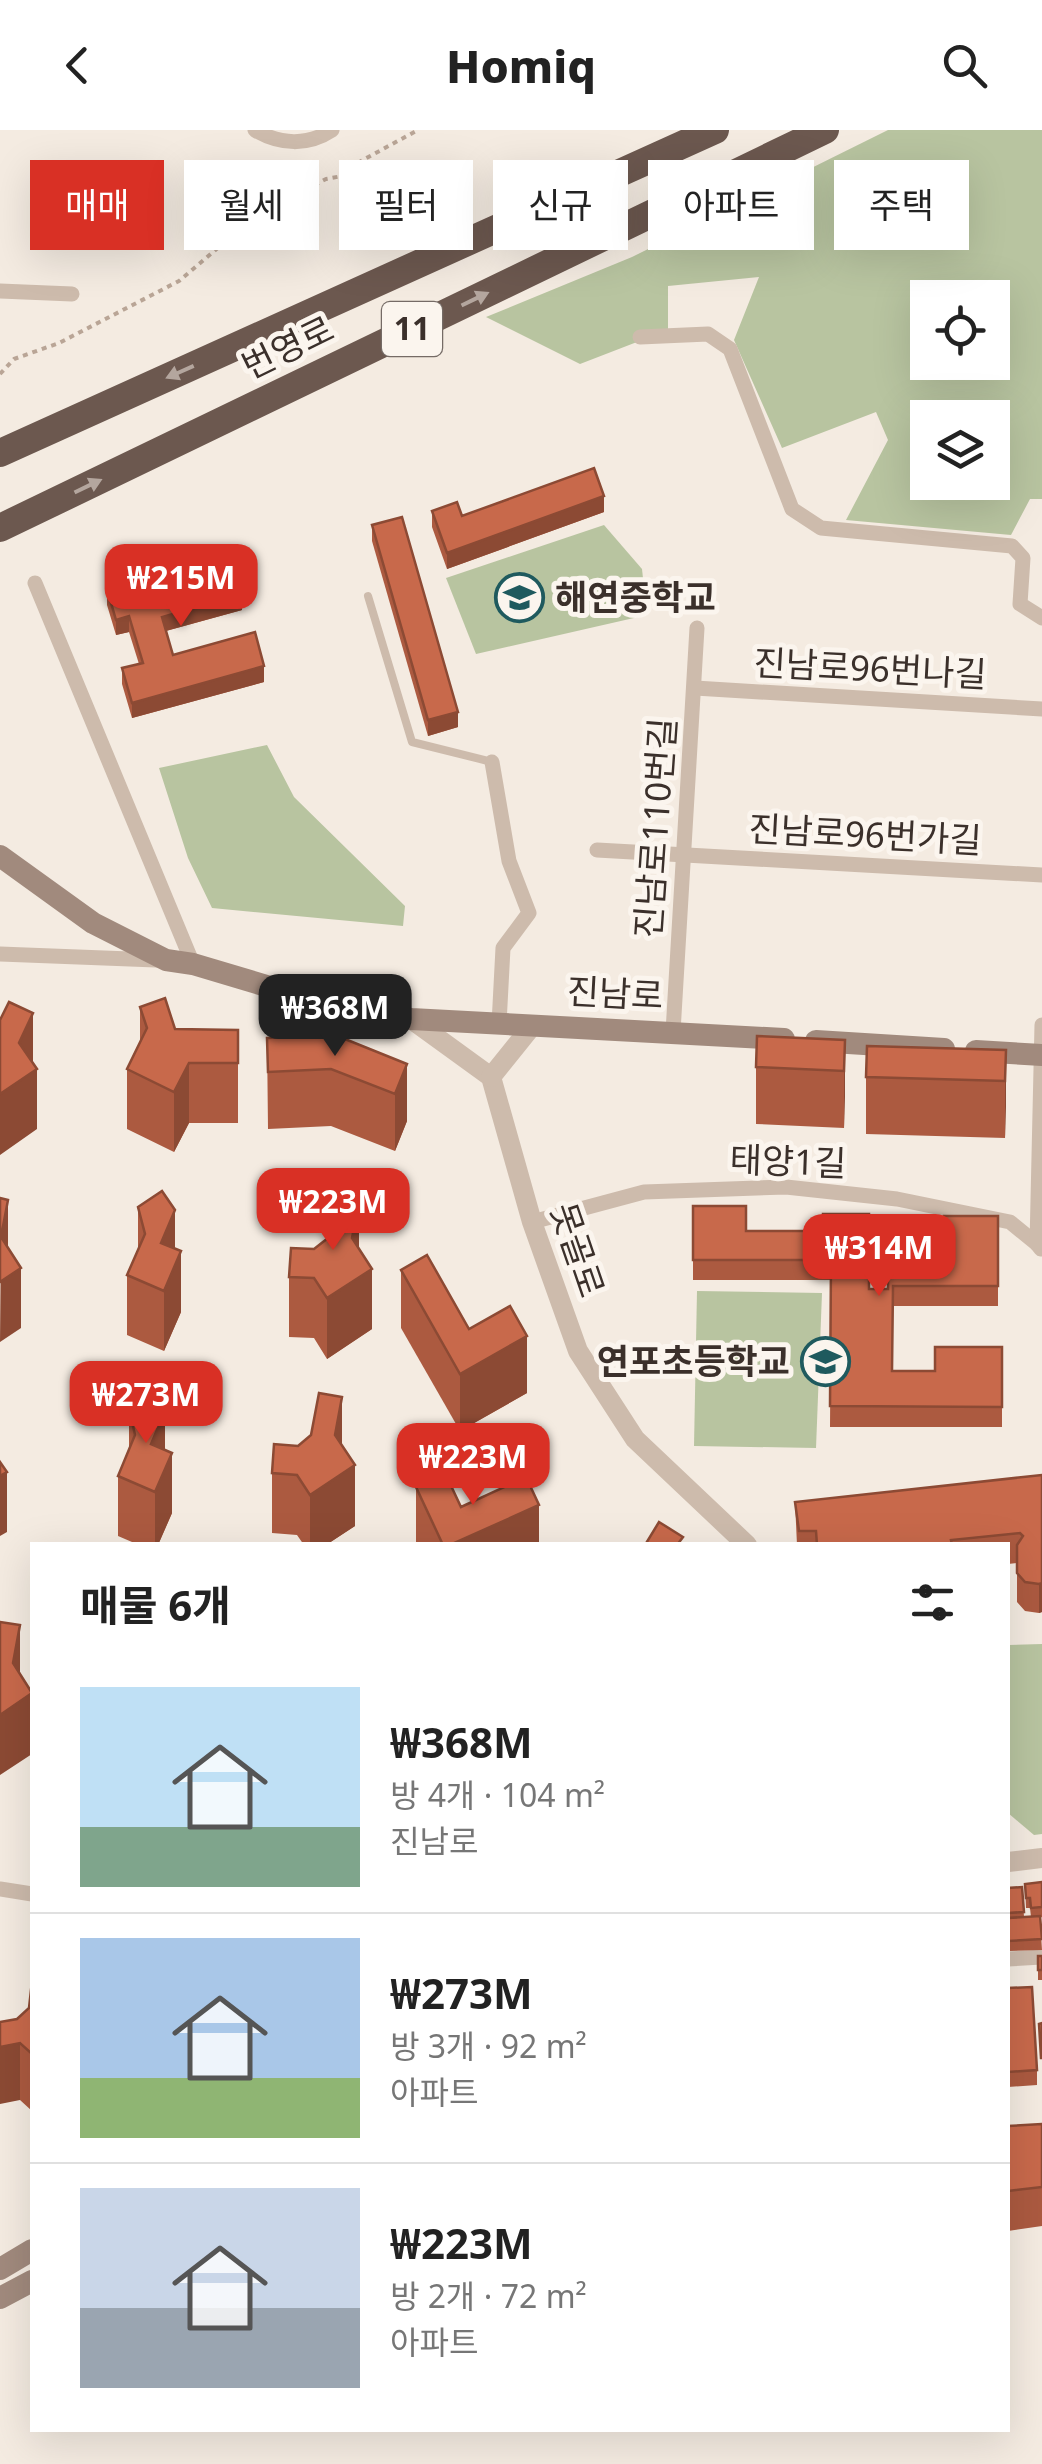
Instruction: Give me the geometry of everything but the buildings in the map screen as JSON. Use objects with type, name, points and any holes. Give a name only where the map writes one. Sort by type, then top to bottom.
[{"type":"highway","name":"번영로","points":[[0,453],[715,130]]},
{"type":"highway","name":"번영로","points":[[0,528],[825,130]]},
{"type":"main road","name":"진남로","points":[[0,856],[93,922],[166,960],[193,964],[310,999],[411,1020],[1041,1055]]},
{"type":"main road","points":[[0,2268],[30,2251]]},
{"type":"main road","points":[[0,2298],[30,2283]]},
{"type":"street","points":[[255,130],[284,142],[316,141],[332,130]]},
{"type":"street","points":[[0,291],[72,294]]},
{"type":"street","points":[[640,337],[708,334],[730,349],[792,509],[820,528],[1012,546],[1023,558],[1020,604],[1042,618]]},
{"type":"street","points":[[36,583],[193,964]]},
{"type":"street","name":"진남로110번길","points":[[673,1032],[697,628]]},
{"type":"street","name":"진남로96번나길","points":[[695,688],[1042,709]]},
{"type":"street","points":[[492,762],[509,860],[529,912],[503,948],[499,1024]]},
{"type":"street","name":"진남로96번가길","points":[[597,850],[1042,874]]},
{"type":"street","points":[[0,954],[166,960]]},
{"type":"street","points":[[411,1020],[491,1077],[532,1026]]},
{"type":"street","points":[[1039,1247],[1042,1026]]},
{"type":"street","name":"못골로","points":[[491,1077],[532,1222],[578,1351],[634,1439],[745,1542]]},
{"type":"street","name":"태양1길","points":[[532,1222],[644,1192],[786,1187],[896,1199],[1010,1222],[1039,1247]]},
{"type":"street","points":[[1010,1862],[1042,1858]]},
{"type":"street","points":[[0,1888],[30,1894]]},
{"type":"street","points":[[1010,1959],[1042,1957]]},
{"type":"lane","points":[[368,596],[412,742],[492,762]]},
{"type":"path","points":[[0,374],[14,359],[58,343],[179,282],[254,217],[326,178],[342,176],[418,130]]},
{"type":"green space","points":[[888,130],[1042,130],[1042,499],[1030,499],[1011,535],[846,520],[888,440],[876,412],[782,448],[734,340],[759,277],[668,286],[668,330],[580,364],[486,317],[648,249],[814,250],[814,167]]},
{"type":"green space","points":[[604,525],[642,569],[647,615],[476,654],[446,578]]},
{"type":"green space","points":[[267,745],[294,797],[405,906],[403,926],[212,908],[188,858],[159,768]]},
{"type":"green space","points":[[697,1291],[822,1293],[816,1448],[694,1446]]},
{"type":"green space","points":[[1042,1644],[1042,1834],[1034,1835],[1010,1815],[1010,1645]]},
{"type":"place","name":"해연중학교","points":[[520,598]]},
{"type":"place","name":"연포초등학교","points":[[825,1362]]}]
